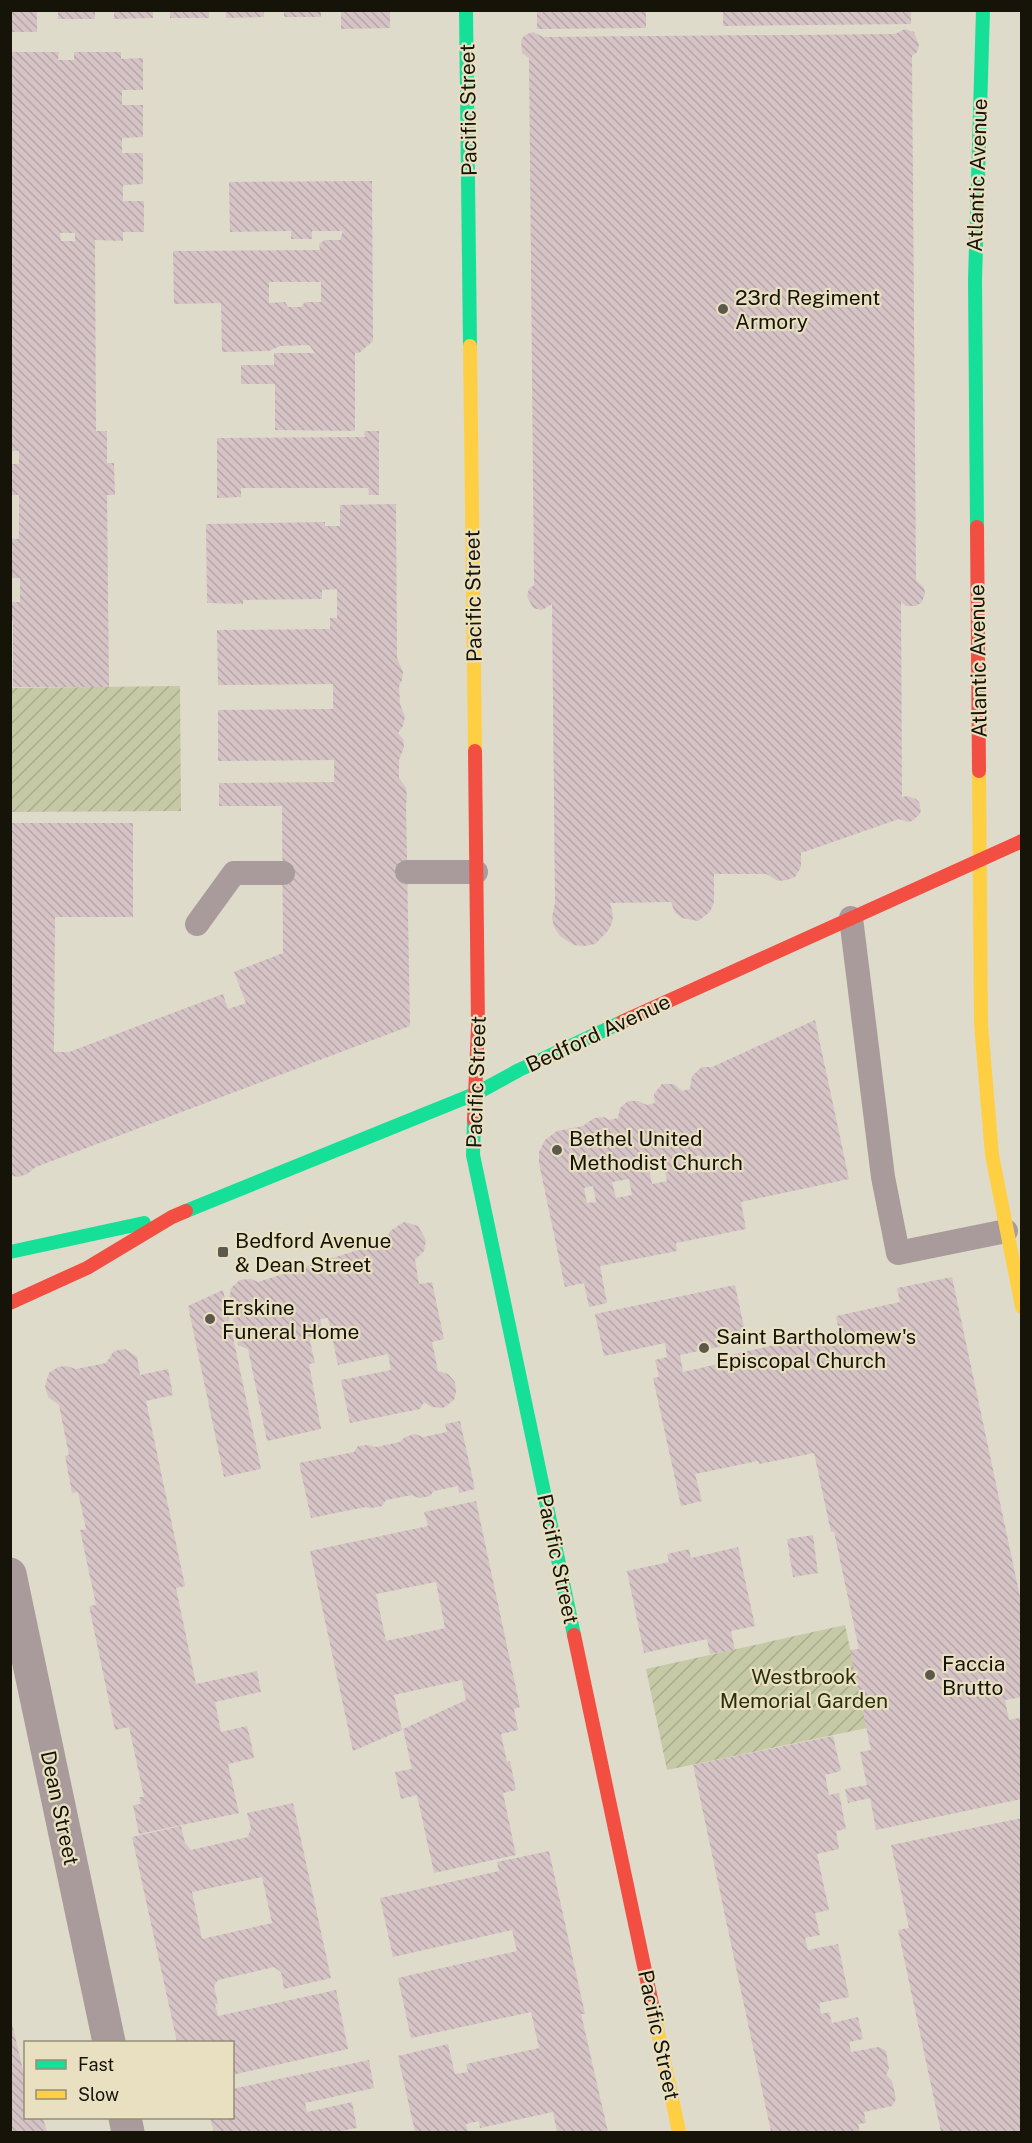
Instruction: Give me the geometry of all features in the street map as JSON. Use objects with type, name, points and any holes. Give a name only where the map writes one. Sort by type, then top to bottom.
[{"type":"main road","name":"Pacific Street","points":[[466,10],[478,1026],[473,1155],[679,2133]]},
{"type":"main road","name":"Atlantic Avenue","points":[[983,10],[975,280],[978,862],[983,1070],[992,1155],[1022,1307]]},
{"type":"main road","name":"Bedford Avenue","points":[[10,1303],[87,1268],[172,1217],[477,1093],[519,1070],[1022,841]]},
{"type":"main road","name":"Bedford Avenue","points":[[10,1252],[172,1217]]},
{"type":"street","name":"Dean Street","points":[[10,1574],[109,2041]]},
{"type":"lane","points":[[407,872],[476,872]]},
{"type":"lane","points":[[197,924],[234,873],[283,873]]},
{"type":"lane","points":[[851,918],[883,1177],[898,1253],[1006,1231]]},
{"type":"green space","points":[[180,686],[181,811],[11,812],[10,688]]},
{"type":"green space","name":"Westbrook Memorial Garden","points":[[845,1625],[867,1728],[667,1770],[646,1669]]},
{"type":"building","points":[[10,10],[37,10],[37,32],[10,32]]},
{"type":"building","points":[[58,10],[95,10],[95,19],[58,19]]},
{"type":"building","points":[[114,10],[153,10],[153,18],[114,19]]},
{"type":"building","points":[[170,10],[209,10],[209,18],[170,18]]},
{"type":"building","points":[[226,10],[264,10],[264,17],[226,18]]},
{"type":"building","points":[[284,10],[321,10],[321,17],[284,17]]},
{"type":"building","points":[[341,10],[390,10],[390,28],[341,29]]},
{"type":"building","points":[[537,10],[646,10],[646,28],[537,29]]},
{"type":"building","points":[[723,10],[911,10],[911,24],[723,26]]},
{"type":"building","name":"23rd Regiment Armory","points":[[905,29],[914,32],[919,45],[917,52],[912,56],[916,580],[924,588],[925,593],[922,602],[916,606],[906,606],[901,602],[902,797],[916,799],[921,811],[912,821],[899,819],[801,853],[801,867],[795,877],[787,880],[778,881],[766,874],[714,874],[714,902],[710,912],[698,921],[682,918],[675,913],[671,902],[610,903],[613,915],[607,932],[595,944],[574,945],[560,936],[554,927],[552,917],[555,903],[552,604],[542,610],[533,608],[527,596],[529,589],[534,585],[529,58],[522,53],[521,40],[525,35],[533,32],[543,37],[895,34]]},
{"type":"building","points":[[10,52],[59,52],[58,60],[74,60],[74,52],[121,52],[121,59],[143,58],[143,90],[122,90],[122,105],[143,105],[143,137],[122,138],[122,153],[143,153],[143,184],[123,185],[123,201],[144,201],[144,232],[123,232],[123,241],[95,240],[96,431],[107,431],[107,463],[114,463],[115,495],[107,495],[109,687],[13,687],[13,621],[10,619],[10,604],[20,602],[20,578],[10,578],[10,539],[19,539],[19,495],[10,495],[10,464],[19,464],[19,451],[10,451]],"holes":[[[60,233],[75,233],[75,241],[61,241]]]},
{"type":"building","points":[[372,181],[373,341],[359,353],[355,353],[355,431],[275,430],[275,384],[241,384],[241,365],[274,365],[274,353],[315,353],[309,345],[280,346],[269,351],[222,352],[221,303],[174,304],[173,251],[320,250],[319,244],[325,240],[340,240],[343,231],[312,231],[312,239],[291,239],[291,231],[230,232],[229,182]],"holes":[[[269,282],[321,282],[321,302],[305,302],[301,307],[288,307],[285,302],[269,303]]]},
{"type":"building","points":[[364,431],[379,431],[379,495],[369,495],[368,488],[241,488],[241,497],[217,498],[217,438],[365,437]]},
{"type":"building","points":[[396,504],[397,658],[403,672],[399,686],[400,704],[405,717],[398,733],[403,739],[404,747],[399,760],[399,778],[406,788],[407,797],[410,1026],[36,1167],[27,1174],[18,1177],[10,1175],[10,823],[133,823],[133,917],[55,917],[54,1052],[69,1052],[223,994],[228,1009],[246,1003],[234,972],[283,953],[282,806],[219,806],[219,783],[334,782],[334,760],[218,761],[218,710],[333,709],[333,684],[218,685],[217,630],[330,629],[330,618],[337,618],[337,589],[322,590],[322,599],[243,600],[243,604],[207,603],[206,524],[325,522],[325,526],[340,526],[340,505]]},
{"type":"building","points":[[815,1020],[849,1179],[741,1202],[746,1229],[676,1243],[677,1251],[600,1266],[607,1303],[589,1307],[584,1283],[565,1287],[539,1163],[539,1152],[545,1140],[557,1131],[583,1126],[594,1118],[604,1117],[609,1120],[618,1118],[620,1108],[628,1101],[638,1101],[647,1105],[655,1103],[654,1094],[662,1084],[674,1084],[682,1091],[690,1089],[692,1076],[702,1067],[712,1067]],"holes":[[[701,1155],[705,1170],[688,1174],[685,1158]],[[664,1166],[667,1181],[652,1184],[649,1169]],[[629,1179],[632,1195],[616,1198],[612,1182]],[[593,1186],[596,1202],[587,1203],[584,1188]]]},
{"type":"building","points":[[404,1222],[418,1226],[426,1240],[424,1251],[415,1260],[419,1284],[432,1282],[444,1339],[432,1342],[438,1371],[448,1374],[455,1382],[454,1400],[443,1408],[432,1407],[424,1402],[420,1409],[350,1423],[341,1380],[391,1370],[388,1354],[338,1365],[328,1318],[320,1319],[324,1334],[309,1337],[315,1363],[309,1364],[321,1429],[267,1441],[248,1349],[238,1345],[233,1319],[239,1313],[229,1301],[231,1288],[240,1280],[251,1279],[258,1282],[386,1241],[390,1231]]},
{"type":"building","points":[[952,1277],[1022,1606],[1022,1697],[1005,1700],[1009,1720],[1022,1717],[1022,1799],[876,1830],[870,1798],[848,1803],[845,1789],[867,1785],[860,1752],[871,1750],[850,1650],[859,1649],[834,1532],[831,1532],[814,1453],[759,1464],[758,1461],[695,1474],[702,1501],[681,1506],[653,1378],[659,1377],[655,1360],[667,1357],[665,1343],[604,1356],[595,1314],[735,1285],[747,1341],[680,1355],[683,1372],[735,1360],[734,1354],[839,1331],[836,1316],[900,1302],[897,1288]]},
{"type":"building","points":[[223,1290],[261,1469],[224,1477],[188,1306]]},
{"type":"building","points":[[125,1349],[137,1357],[140,1375],[168,1369],[173,1395],[146,1401],[185,1586],[176,1588],[196,1684],[257,1671],[261,1692],[215,1702],[221,1732],[247,1726],[251,1742],[254,1758],[228,1764],[239,1813],[139,1834],[133,1805],[141,1804],[139,1797],[144,1797],[129,1727],[115,1730],[89,1606],[96,1605],[80,1530],[86,1529],[78,1492],[72,1493],[65,1456],[69,1455],[59,1405],[48,1397],[45,1386],[49,1373],[58,1367],[66,1366],[76,1369],[106,1363],[114,1351]]},
{"type":"building","points":[[460,1421],[475,1489],[459,1493],[458,1486],[434,1491],[430,1496],[419,1498],[412,1495],[386,1500],[382,1506],[365,1507],[311,1518],[299,1463],[354,1452],[358,1446],[376,1447],[400,1442],[405,1437],[415,1434],[423,1437],[447,1432],[445,1424]]},
{"type":"building","points":[[476,1501],[520,1707],[514,1709],[518,1730],[501,1734],[516,1790],[503,1793],[516,1855],[434,1873],[417,1795],[401,1799],[395,1772],[412,1769],[403,1729],[466,1700],[462,1680],[394,1695],[402,1730],[353,1751],[310,1551],[428,1526],[424,1512]],"holes":[[[436,1582],[445,1628],[386,1641],[376,1594]]]},
{"type":"building","points":[[813,1535],[818,1573],[793,1577],[787,1539]]},
{"type":"building","points":[[738,1547],[755,1626],[731,1631],[735,1650],[710,1654],[707,1639],[644,1653],[627,1571],[669,1562],[667,1554],[689,1549],[691,1558]]},
{"type":"building","points":[[833,1736],[841,1771],[825,1775],[829,1795],[839,1793],[846,1829],[836,1831],[839,1849],[817,1854],[829,1910],[815,1913],[820,1935],[805,1938],[808,1950],[838,1944],[849,1997],[819,2003],[821,2014],[829,2012],[832,2023],[858,2017],[863,2039],[849,2042],[851,2052],[879,2047],[886,2051],[889,2069],[886,2075],[892,2081],[896,2099],[892,2106],[864,2112],[866,2123],[858,2124],[860,2132],[771,2132],[693,1765]]},
{"type":"building","points":[[293,1803],[331,1978],[284,1989],[281,1972],[274,1967],[218,1980],[214,1986],[218,2016],[336,1990],[348,2049],[234,2075],[234,2041],[177,2041],[132,1837],[181,1826],[185,1843],[191,1850],[248,1837],[251,1828],[247,1813]],"holes":[[[262,1877],[272,1923],[202,1939],[192,1892]]]},
{"type":"building","points":[[1022,1818],[1022,2132],[941,2132],[898,1930],[909,1928],[891,1845]]},
{"type":"building","points":[[549,1851],[585,2014],[581,2014],[608,2132],[557,2132],[553,2112],[480,2128],[479,2121],[466,2124],[468,2132],[415,2132],[398,2056],[448,2044],[455,2074],[468,2072],[466,2064],[539,2048],[531,2012],[411,2038],[398,1978],[517,1951],[512,1930],[393,1957],[380,1898],[499,1871],[497,1862]]},
{"type":"building","points":[[10,2015],[24,2074],[24,2119],[43,2119],[47,2132],[10,2132]]},
{"type":"building","points":[[369,2060],[374,2088],[305,2103],[307,2112],[352,2102],[357,2128],[335,2132],[214,2132],[210,2119],[234,2119],[234,2089]]},
{"type":"traffic: fast","points":[[466,10],[470,346]]},
{"type":"traffic: fast","points":[[977,527],[975,280],[983,10]]},
{"type":"traffic: fast","points":[[186,1211],[477,1093],[519,1070],[622,1022]]},
{"type":"traffic: fast","points":[[474,1120],[473,1155],[574,1635]]},
{"type":"traffic: fast","points":[[10,1252],[144,1223]]},
{"type":"traffic: slow","points":[[470,346],[475,751]]},
{"type":"traffic: slow","points":[[979,771],[981,1024],[992,1155],[1022,1307]]},
{"type":"traffic: slow","points":[[655,2018],[679,2132]]},
{"type":"traffic: jam","points":[[977,527],[979,771]]},
{"type":"traffic: jam","points":[[474,1120],[478,1026],[475,751]]},
{"type":"traffic: jam","points":[[622,1022],[1022,841]]},
{"type":"traffic: jam","points":[[10,1303],[87,1268],[186,1211]]},
{"type":"traffic: jam","points":[[574,1635],[655,2018]]},
{"type":"place","name":"23rd Regiment Armory","points":[[723,309]]},
{"type":"place","name":"Bethel United Methodist Church","points":[[557,1150]]},
{"type":"place","name":"Bedford Avenue & Dean Street","points":[[223,1252]]},
{"type":"place","name":"Erskine Funeral Home","points":[[210,1319]]},
{"type":"place","name":"Saint Bartholomew's Episcopal Church","points":[[704,1348]]},
{"type":"place","name":"Faccia Brutto","points":[[930,1675]]}]
